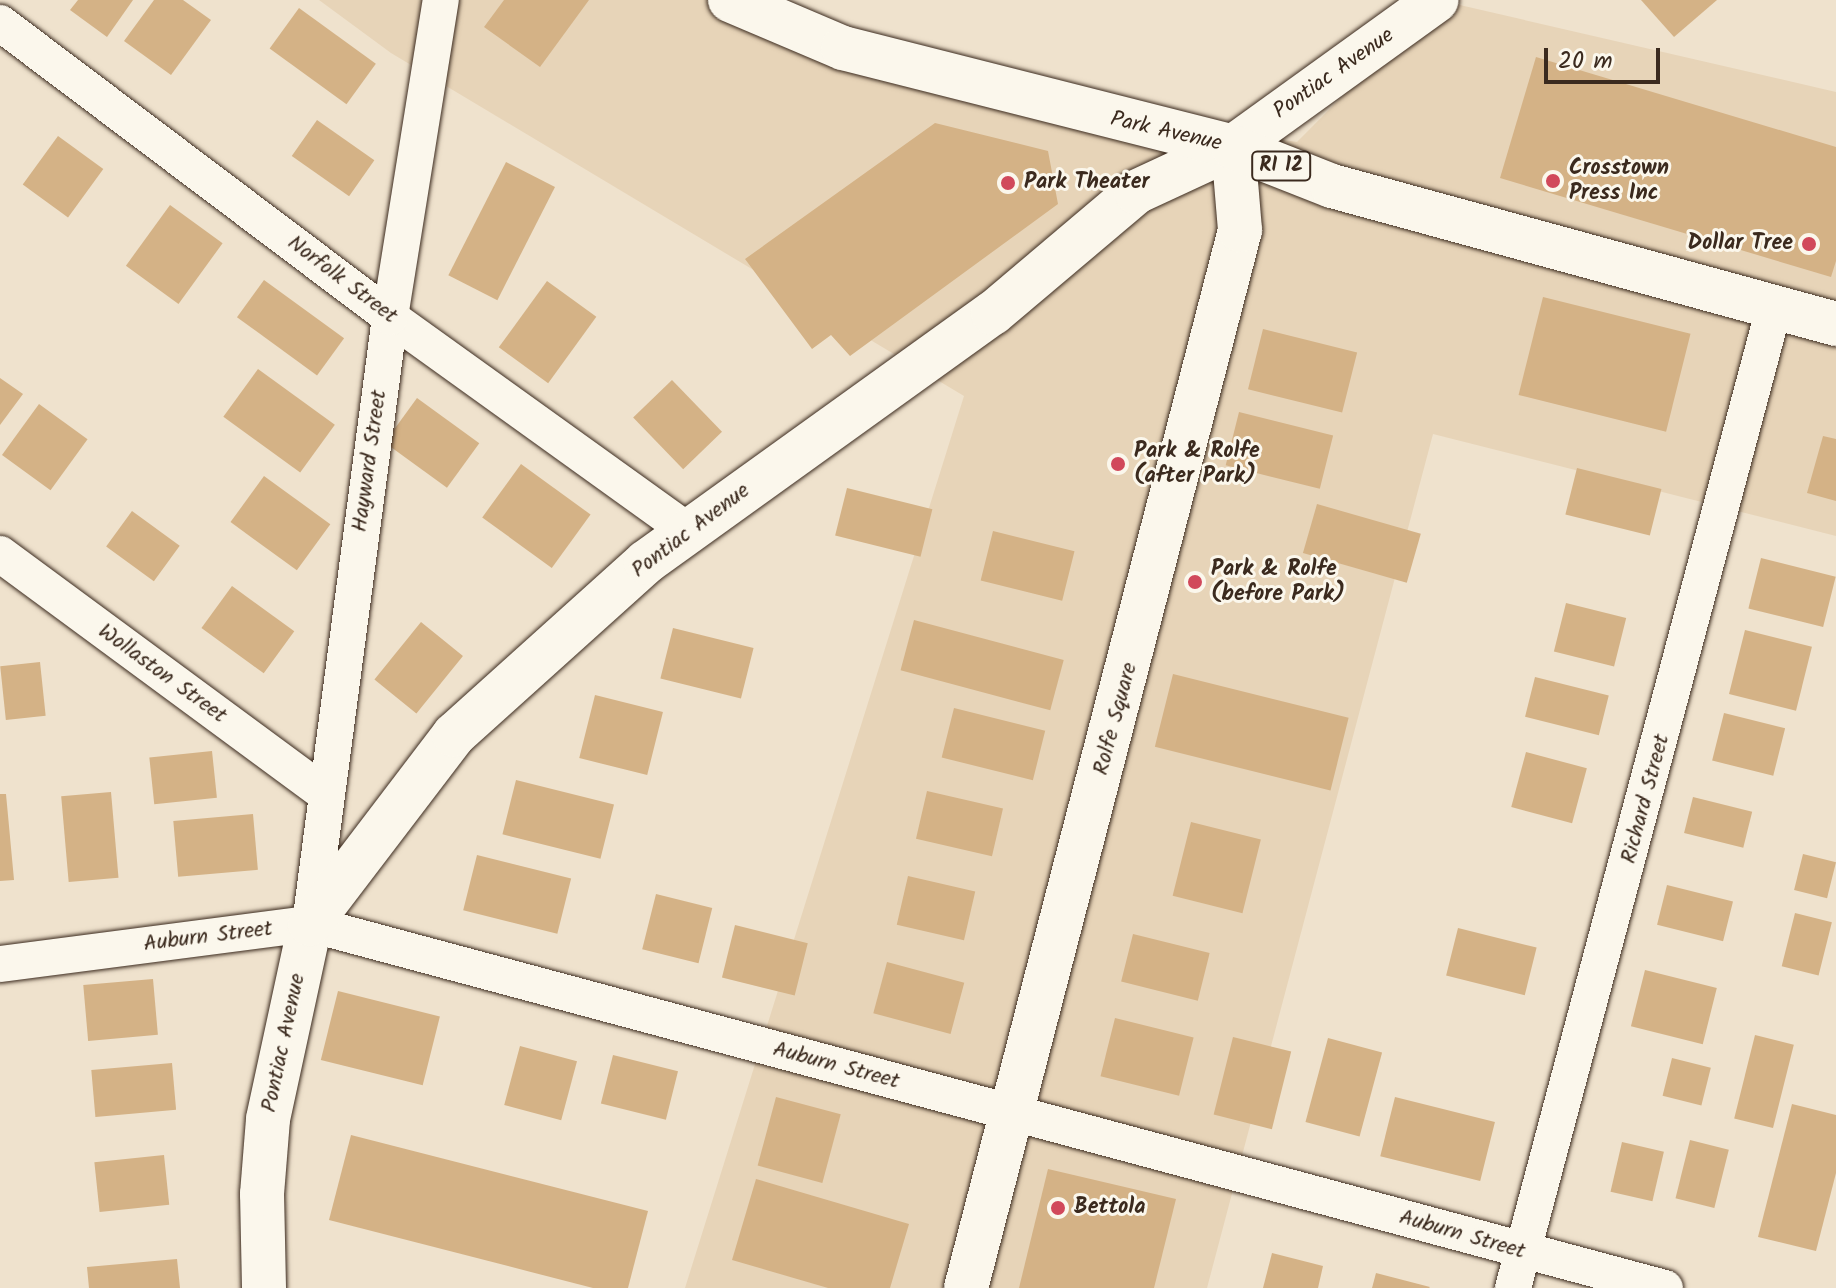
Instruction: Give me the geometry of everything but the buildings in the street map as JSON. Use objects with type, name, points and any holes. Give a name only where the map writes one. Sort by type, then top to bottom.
[{"type":"main road","name":"Park Avenue","points":[[730,0],[843,48],[1233,147],[1332,186],[1836,324]]},
{"type":"main road","name":"Pontiac Avenue","points":[[264,1288],[262,1194],[268,1119],[310,924],[454,735],[555,640],[688,531],[993,313],[1136,192],[1233,147],[1437,0]]},
{"type":"main road","name":"Rolfe Square","points":[[966,1288],[1240,230],[1233,147]]},
{"type":"street","name":"Hayward Street","points":[[310,924],[324,793],[390,317],[441,0]]},
{"type":"street","name":"Norfolk Street","points":[[0,23],[390,317],[688,531]]},
{"type":"street","name":"Richard Street","points":[[1513,1288],[1774,308]]},
{"type":"street","name":"Wollaston Street","points":[[0,554],[324,793]]},
{"type":"street","name":"Auburn Street","points":[[0,964],[310,924],[1012,1112],[1522,1253],[1665,1288]]},
{"type":"shaded area","points":[[319,0],[775,0],[929,84],[1297,142],[1438,0],[1836,92],[1836,536],[1433,434],[1207,1288],[685,1288],[964,396],[391,53]]},
{"type":"place","name":"Crosstown Press Inc","points":[[1553,181]]},
{"type":"place","name":"Park Theater","points":[[1008,183]]},
{"type":"place","name":"Dollar Tree","points":[[1809,244]]},
{"type":"place","name":"Park & Rolfe (after Park)","points":[[1118,464]]},
{"type":"place","name":"Park & Rolfe (before Park)","points":[[1195,582]]},
{"type":"place","name":"Bettola","points":[[1058,1208]]}]
